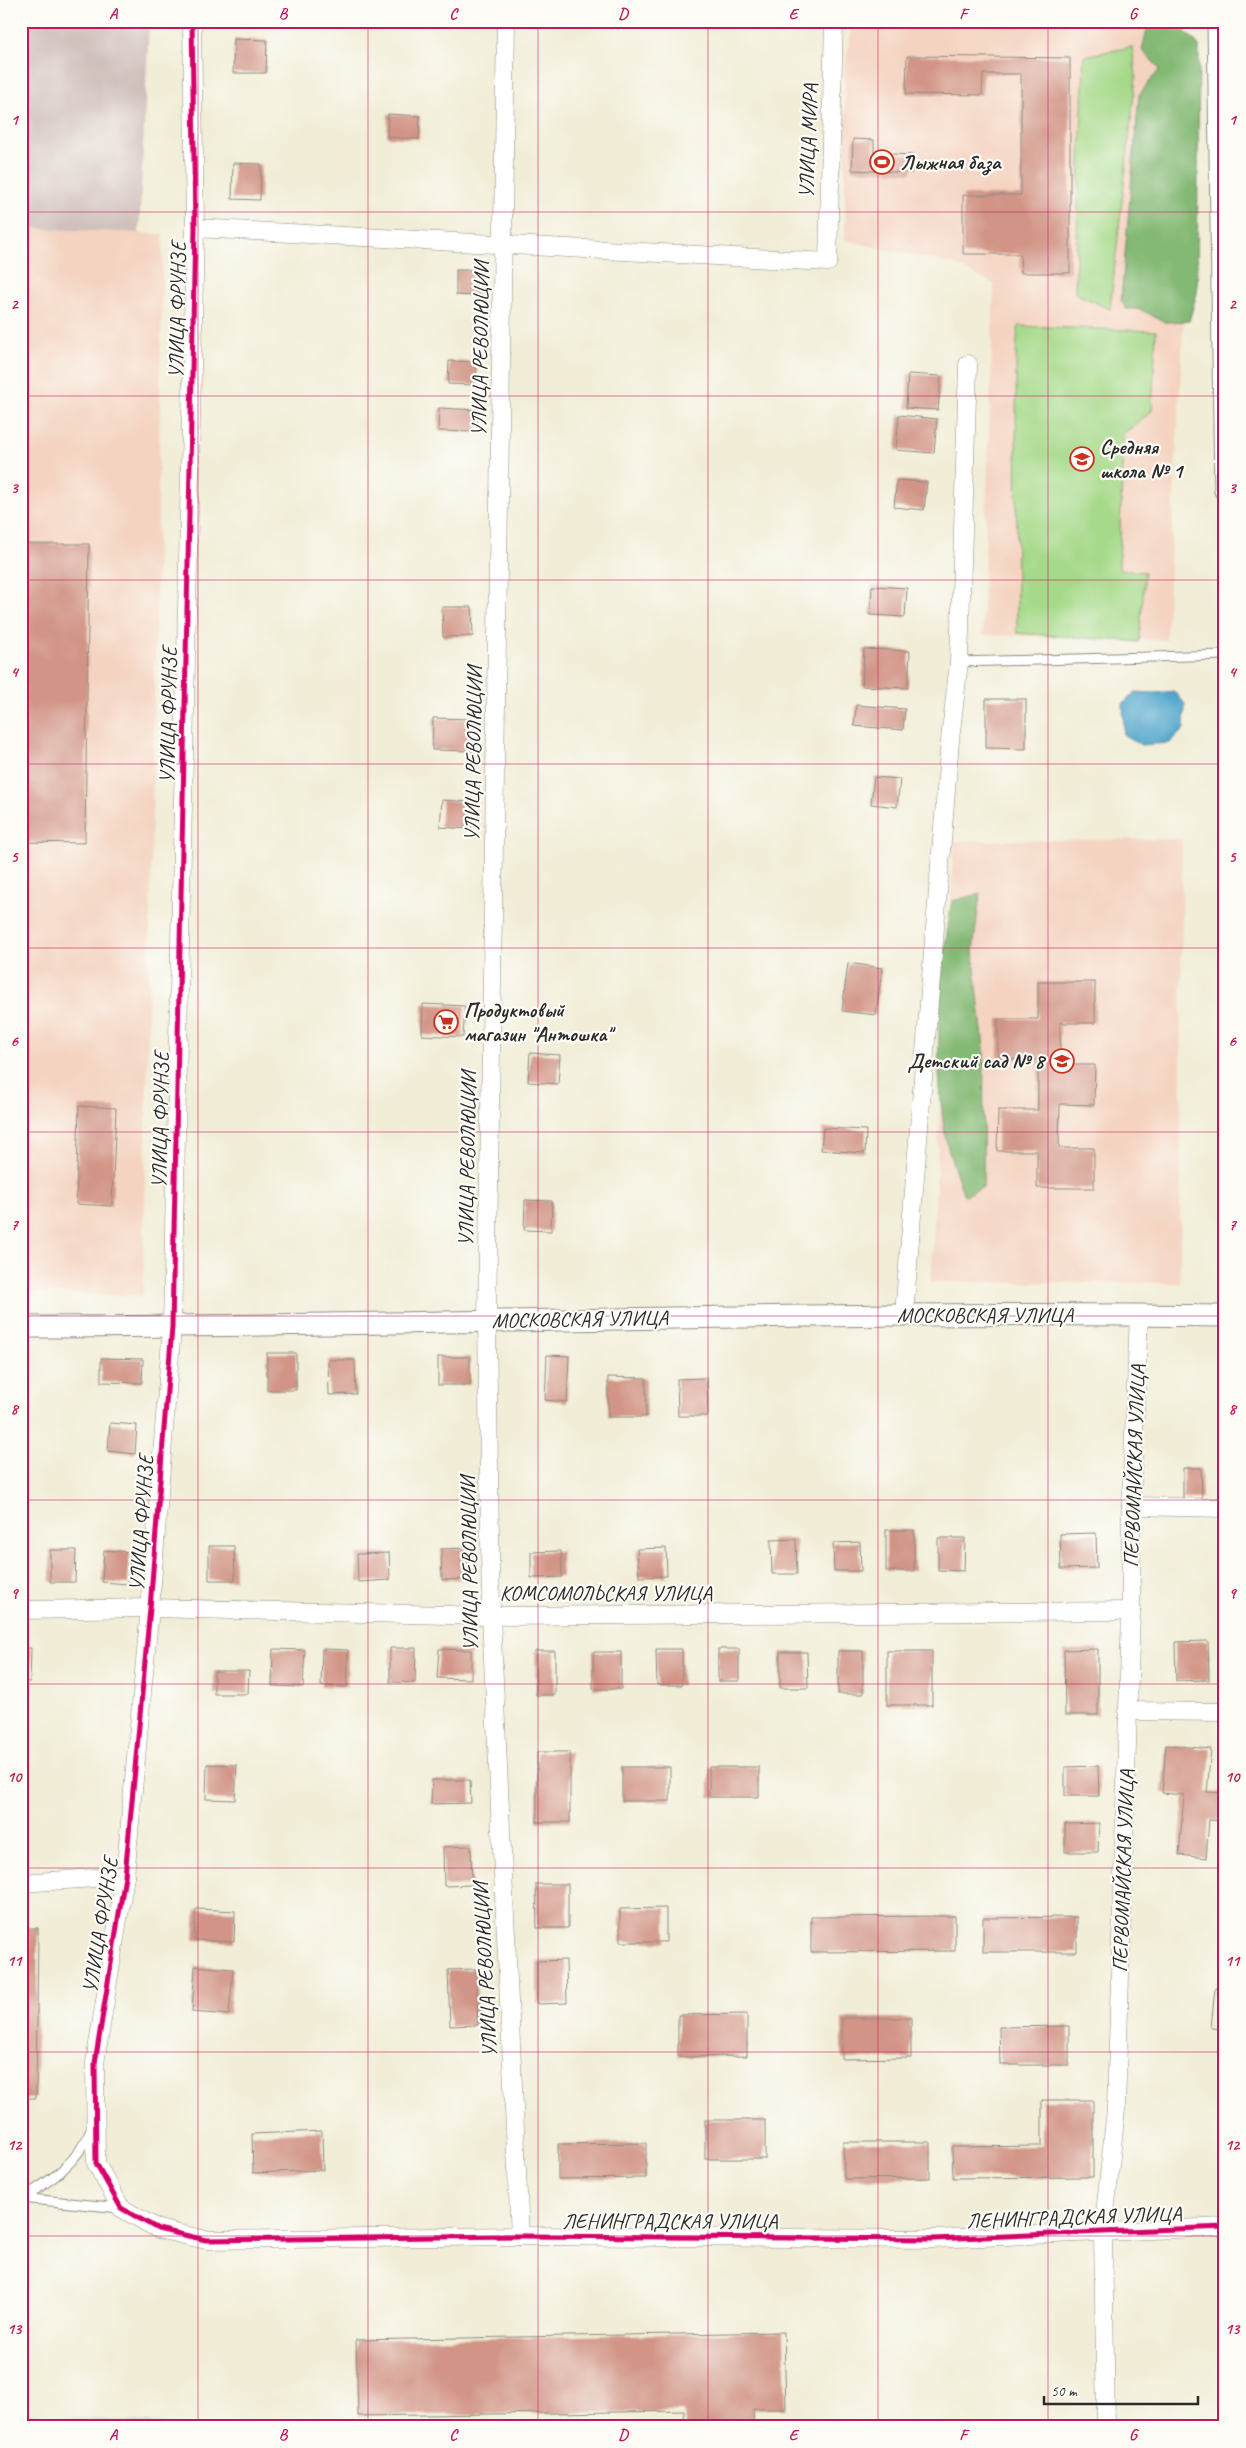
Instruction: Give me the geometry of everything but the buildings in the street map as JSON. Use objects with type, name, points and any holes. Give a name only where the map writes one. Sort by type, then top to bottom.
[{"type":"street","name":"УЛИЦА ФРУНЗЕ","points":[[121,2208],[96,2163],[95,2063],[126,1876],[150,1608],[172,1327],[195,228],[192,21]]},
{"type":"street","name":"УЛИЦА РЕВОЛЮЦИИ","points":[[506,21],[487,1320],[491,1616],[520,2236]]},
{"type":"street","name":"УЛИЦА МИРА","points":[[504,245],[828,262],[834,21]]},
{"type":"street","points":[[1218,21],[1224,271],[1225,490]]},
{"type":"street","points":[[195,228],[504,245]]},
{"type":"street","points":[[904,1315],[948,759],[959,662],[968,364]]},
{"type":"street","name":"МОСКОВСКАЯ УЛИЦА","points":[[21,1326],[172,1327],[487,1320],[904,1315],[1139,1314],[1225,1316]]},
{"type":"street","name":"ПЕРВОМАЙСКАЯ УЛИЦА","points":[[1106,2427],[1103,2233],[1116,2109],[1131,1610],[1131,1506],[1139,1314]]},
{"type":"street","points":[[1131,1506],[1225,1508]]},
{"type":"street","name":"КОМСОМОЛЬСКАЯ УЛИЦА","points":[[21,1610],[150,1608],[491,1616],[1131,1610]]},
{"type":"street","points":[[1127,1711],[1225,1712]]},
{"type":"street","points":[[21,1883],[126,1876]]},
{"type":"street","name":"ЛЕНИНГРАДСКАЯ УЛИЦА","points":[[121,2208],[158,2229],[206,2240],[520,2236],[933,2239],[1225,2227]]},
{"type":"lane","points":[[959,662],[1225,655]]},
{"type":"lane","points":[[22,2198],[45,2185],[64,2170],[87,2141],[95,2121]]},
{"type":"lane","points":[[22,2198],[121,2208]]},
{"type":"shaded area","points":[[21,21],[149,21],[139,233],[21,228]]},
{"type":"shaded area","name":"Средняя школа № 1","points":[[853,21],[1089,21],[1182,29],[1199,45],[1166,640],[982,635],[994,284],[955,265],[845,240],[845,68]]},
{"type":"shaded area","points":[[21,228],[163,234],[143,1296],[21,1292]]},
{"type":"shaded area","name":"Детский сад № 8","points":[[1182,839],[1180,1283],[931,1282],[954,841]]},
{"type":"shaded area","points":[[21,2413],[64,2417],[204,2427],[21,2427]]},
{"type":"green space","points":[[1149,22],[1182,29],[1199,45],[1197,293],[1189,321],[1164,322],[1140,309],[1126,309],[1121,300],[1139,95],[1160,69],[1142,50]]},
{"type":"green space","points":[[1132,47],[1136,76],[1110,309],[1075,293],[1084,56]]},
{"type":"green space","points":[[1018,326],[1156,331],[1152,411],[1123,434],[1119,570],[1145,572],[1139,642],[1017,633],[1016,357]]},
{"type":"green space","points":[[980,894],[973,951],[984,1048],[983,1187],[964,1196],[946,1142],[939,1076],[939,1017],[947,930],[952,901]]},
{"type":"water","points":[[1174,691],[1185,704],[1184,729],[1170,743],[1141,745],[1124,735],[1123,704],[1135,692],[1156,693]]},
{"type":"cycle path","points":[[192,21],[195,228],[172,1327],[150,1608],[125,1876],[95,2063],[96,2163],[121,2208],[158,2229],[206,2240],[520,2236],[933,2239],[1225,2227]]},
{"type":"place","name":"Лыжная база","points":[[882,162]]},
{"type":"place","name":"Средняя школа № 1","points":[[1082,459]]},
{"type":"place","name":"Продуктовый магазин \"Антошка\"","points":[[446,1022]]},
{"type":"place","name":"Детский сад № 8","points":[[1062,1061]]}]
